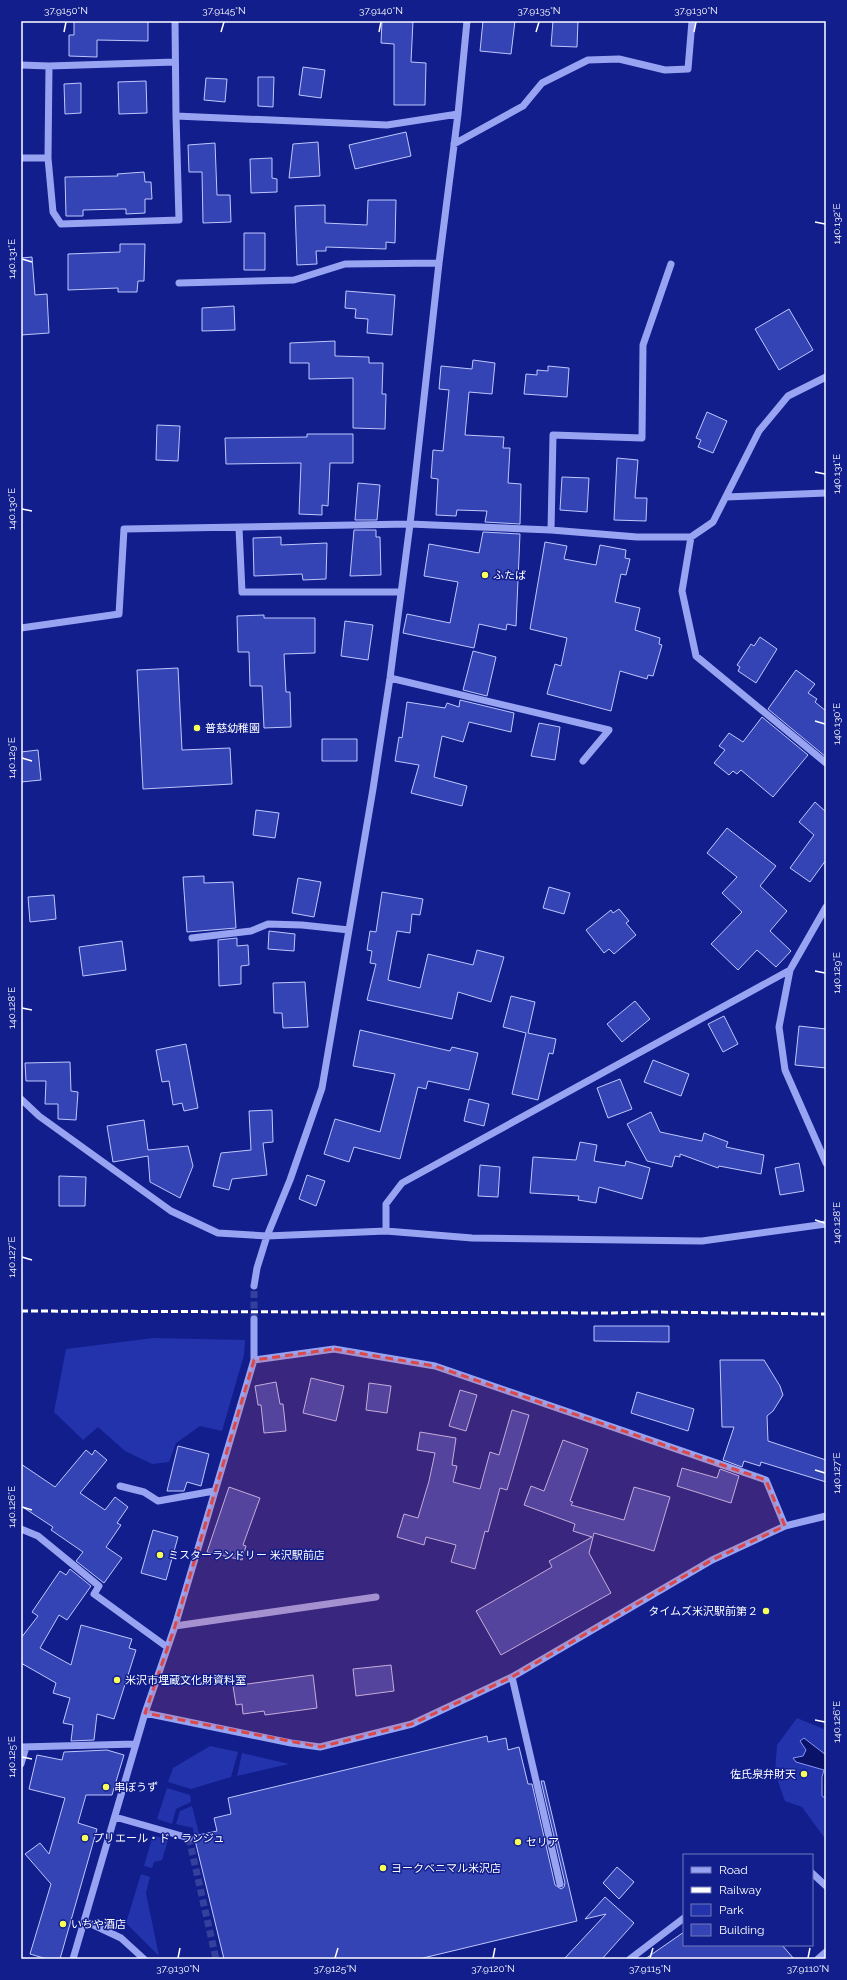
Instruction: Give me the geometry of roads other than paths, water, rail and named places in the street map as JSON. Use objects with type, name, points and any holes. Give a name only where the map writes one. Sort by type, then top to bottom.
[{"type":"street","points":[[49,66],[48,158],[53,212],[61,224],[179,220],[175,21]]},
{"type":"street","points":[[254,1286],[257,1268],[267,1236],[290,1180],[322,1088],[349,930],[390,678],[410,524],[439,263],[458,114],[467,21]]},
{"type":"street","points":[[454,144],[523,106],[542,83],[588,60],[619,60],[665,70],[688,69],[692,21]]},
{"type":"street","points":[[21,64],[49,66],[175,62]]},
{"type":"street","points":[[176,116],[388,126],[458,114]]},
{"type":"street","points":[[21,158],[48,158]]},
{"type":"street","points":[[179,283],[294,280],[345,264],[439,263]]},
{"type":"street","points":[[551,530],[553,436],[642,438],[643,345],[671,264]]},
{"type":"street","points":[[21,628],[119,614],[124,529],[410,524],[551,530],[637,537],[691,537],[713,522],[759,431],[788,396],[826,377]]},
{"type":"street","points":[[726,497],[826,493]]},
{"type":"street","points":[[239,528],[242,592],[400,592]]},
{"type":"street","points":[[691,537],[682,590],[696,656],[826,763]]},
{"type":"street","points":[[390,678],[609,730],[583,761]]},
{"type":"street","points":[[826,907],[790,970],[779,1027],[785,1070],[826,1163]]},
{"type":"street","points":[[192,938],[251,931],[268,924],[302,925],[349,930]]},
{"type":"street","points":[[386,1231],[386,1204],[402,1183],[790,970]]},
{"type":"street","points":[[21,1099],[39,1116],[171,1211],[218,1233],[267,1236],[386,1231],[472,1238],[702,1241],[826,1224]]},
{"type":"street","points":[[73,1959],[145,1713],[174,1626],[254,1360],[254,1319]]},
{"type":"street","points":[[254,1360],[334,1349],[435,1366],[766,1480],[785,1526]]},
{"type":"street","points":[[120,1486],[144,1492],[158,1501],[214,1491]]},
{"type":"street","points":[[145,1713],[291,1743],[320,1747],[412,1724],[512,1677],[712,1560],[785,1526],[826,1516]]},
{"type":"street","points":[[21,1529],[38,1536],[99,1586],[94,1594],[167,1647]]},
{"type":"street","points":[[174,1626],[376,1597]]},
{"type":"street","points":[[512,1677],[560,1884]]},
{"type":"street","points":[[21,1764],[23,1747],[136,1744]]},
{"type":"street","points":[[115,1817],[188,1838]]},
{"type":"street","points":[[813,1874],[826,1886]]},
{"type":"street","points":[[630,1959],[683,1919]]},
{"type":"street","points":[[85,1921],[121,1938],[144,1959]]},
{"type":"street","points":[[818,1959],[826,1952]]},
{"type":"tunnel","points":[[254,1286],[254,1319]]},
{"type":"tunnel","points":[[189,1838],[216,1959]]},
{"type":"railway","points":[[21,1311],[651,1312],[826,1314]]},
{"type":"place","name":"ふたば","points":[[485,575]]},
{"type":"place","name":"普慈幼稚園","points":[[197,728]]},
{"type":"place","name":"ミスターランドリー 米沢駅前店","points":[[160,1555]]},
{"type":"place","name":"タイムズ米沢駅前第２","points":[[766,1611]]},
{"type":"place","name":"米沢市埋蔵文化財資料室","points":[[117,1680]]},
{"type":"place","name":"佐氏泉弁財天","points":[[804,1774]]},
{"type":"place","name":"串ぼうず","points":[[106,1787]]},
{"type":"place","name":"プリエール・ド・ランジュ","points":[[85,1838]]},
{"type":"place","name":"セリア","points":[[518,1842]]},
{"type":"place","name":"ヨークベニマル米沢店","points":[[383,1868]]},
{"type":"place","name":"いちや酒店","points":[[63,1924]]}]
